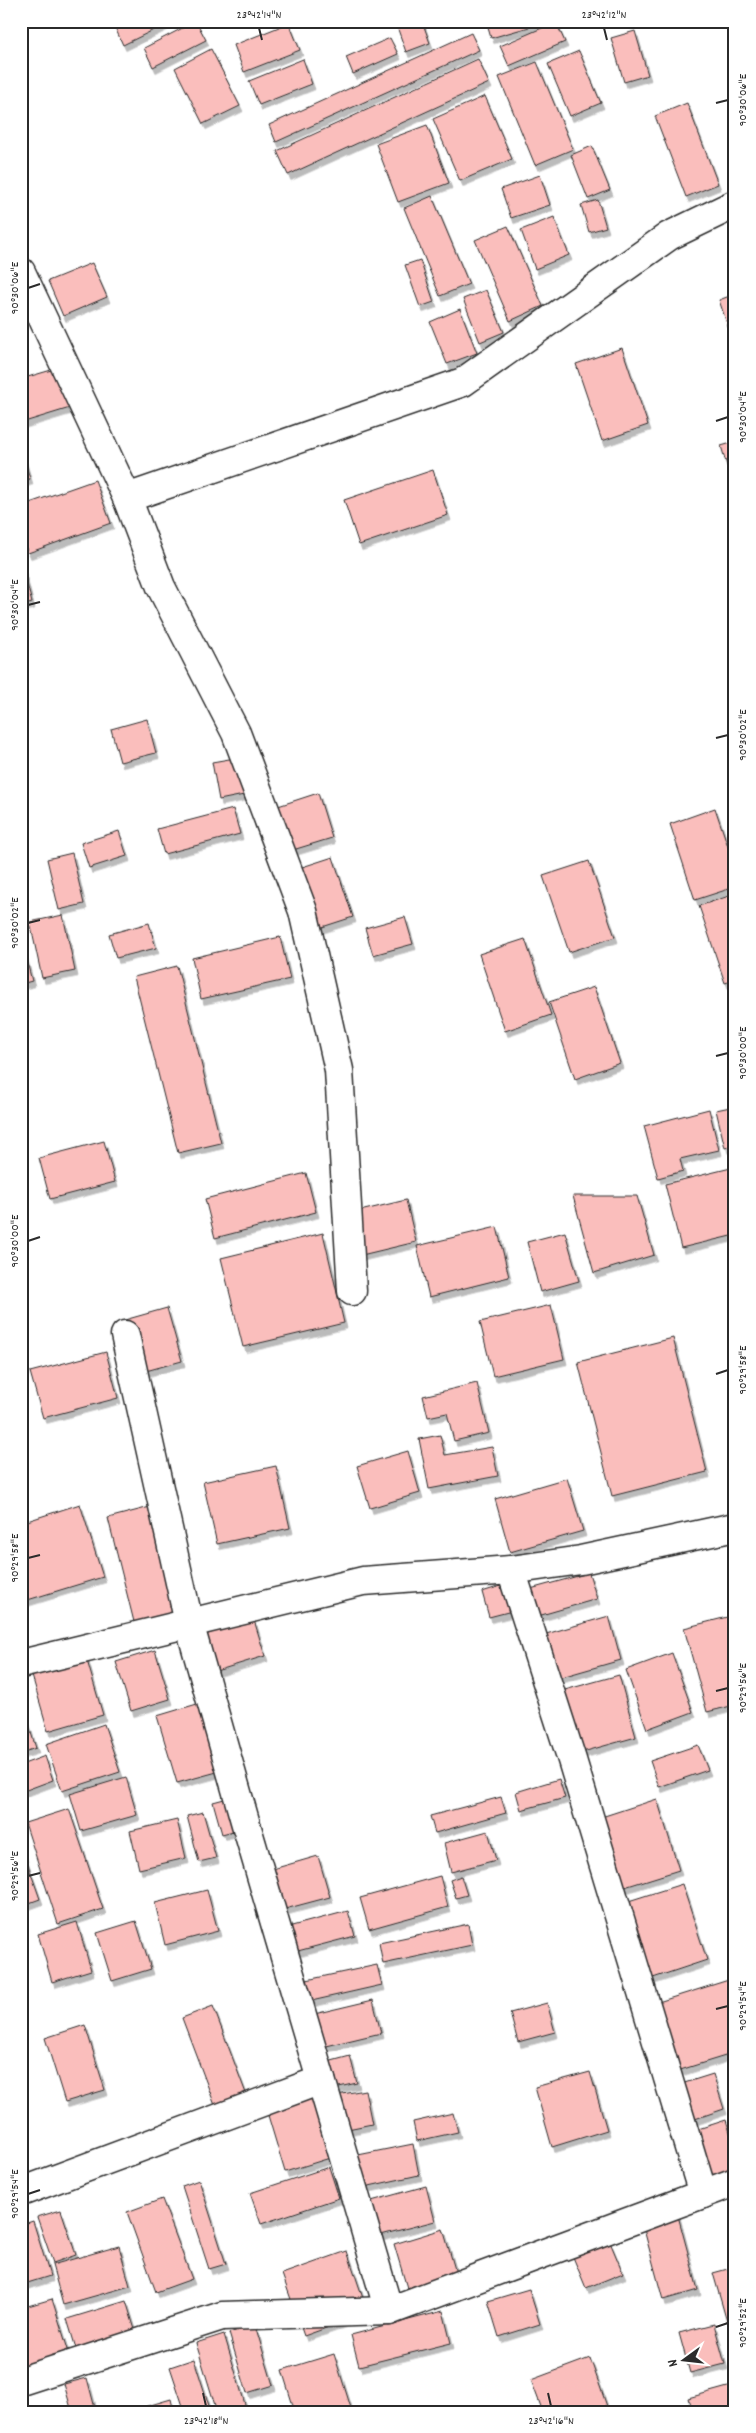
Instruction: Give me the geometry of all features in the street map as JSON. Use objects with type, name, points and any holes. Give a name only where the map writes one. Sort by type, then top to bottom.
[{"type":"street","points":[[126,498],[463,382],[669,236],[735,204]]},
{"type":"street","points":[[21,272],[126,498],[160,587],[236,733],[303,911],[339,1070],[352,1291]]},
{"type":"street","points":[[125,1335],[189,1623],[244,1821],[389,2311]]},
{"type":"street","points":[[21,1664],[363,1581],[511,1570],[581,1560],[735,1527]]},
{"type":"street","points":[[511,1570],[572,1760],[703,2194]]},
{"type":"street","points":[[21,2192],[321,2080]]},
{"type":"street","points":[[21,2381],[222,2316],[389,2311],[735,2182]]},
{"type":"building","points":[[112,21],[172,21],[123,45]]},
{"type":"building","points":[[196,21],[206,40],[153,67],[144,48]]},
{"type":"building","points":[[395,21],[422,21],[430,43],[406,52]]},
{"type":"building","points":[[486,21],[550,21],[491,38]]},
{"type":"building","points":[[556,22],[565,42],[509,66],[500,46]]},
{"type":"building","points":[[289,23],[300,50],[244,72],[234,45]]},
{"type":"building","points":[[635,31],[648,75],[624,82],[611,38]]},
{"type":"building","points":[[471,33],[479,50],[276,142],[269,125]]},
{"type":"building","points":[[390,38],[398,54],[353,74],[346,57]]},
{"type":"building","points":[[211,49],[240,106],[203,124],[175,68]]},
{"type":"building","points":[[579,51],[601,103],[570,116],[548,64]]},
{"type":"building","points":[[303,59],[312,84],[259,105],[249,81]]},
{"type":"building","points":[[478,59],[489,83],[288,175],[277,151]]},
{"type":"building","points":[[537,62],[573,149],[535,165],[499,77]]},
{"type":"building","points":[[485,96],[512,159],[460,181],[433,119]]},
{"type":"building","points":[[687,103],[718,184],[686,197],[655,116]]},
{"type":"building","points":[[427,125],[449,183],[398,202],[376,144]]},
{"type":"building","points":[[592,146],[610,190],[588,199],[571,155]]},
{"type":"building","points":[[540,175],[550,205],[511,218],[501,189]]},
{"type":"building","points":[[432,196],[469,284],[440,296],[404,208]]},
{"type":"building","points":[[598,200],[606,227],[589,232],[581,205]]},
{"type":"building","points":[[554,217],[569,255],[535,269],[521,230]]},
{"type":"building","points":[[508,226],[543,306],[510,321],[475,240]]},
{"type":"building","points":[[420,260],[434,302],[420,307],[405,265]]},
{"type":"building","points":[[92,263],[107,297],[63,316],[48,281]]},
{"type":"building","points":[[486,290],[504,332],[480,342],[463,299]]},
{"type":"building","points":[[735,294],[735,348],[719,300]]},
{"type":"building","points":[[460,309],[477,353],[447,364],[430,322]]},
{"type":"building","points":[[622,348],[648,425],[602,441],[576,364]]},
{"type":"building","points":[[58,368],[70,408],[21,423],[21,379]]},
{"type":"building","points":[[735,442],[735,492],[721,446]]},
{"type":"building","points":[[21,448],[30,479],[21,482]]},
{"type":"building","points":[[433,470],[448,515],[359,545],[344,500]]},
{"type":"building","points":[[95,480],[111,523],[28,553],[21,535],[21,506]]},
{"type":"building","points":[[21,561],[32,603],[21,606]]},
{"type":"building","points":[[147,719],[156,753],[120,762],[111,729]]},
{"type":"building","points":[[252,755],[259,792],[219,800],[212,762]]},
{"type":"building","points":[[318,793],[332,838],[283,853],[269,809]]},
{"type":"building","points":[[715,808],[735,867],[735,887],[695,900],[670,824]]},
{"type":"building","points":[[233,809],[240,834],[164,854],[157,829]]},
{"type":"building","points":[[119,831],[127,856],[89,868],[81,843]]},
{"type":"building","points":[[72,853],[84,904],[59,910],[47,859]]},
{"type":"building","points":[[333,857],[353,917],[313,930],[293,870]]},
{"type":"building","points":[[589,861],[615,937],[569,952],[543,876]]},
{"type":"building","points":[[735,894],[735,980],[725,983],[699,906]]},
{"type":"building","points":[[63,915],[75,971],[42,978],[30,922]]},
{"type":"building","points":[[405,917],[413,944],[373,955],[365,928]]},
{"type":"building","points":[[149,923],[156,948],[116,958],[109,934]]},
{"type":"building","points":[[280,937],[290,979],[201,999],[192,958]]},
{"type":"building","points":[[525,939],[551,1015],[505,1031],[479,954]]},
{"type":"building","points":[[21,940],[32,981],[21,984]]},
{"type":"building","points":[[177,966],[221,1143],[178,1153],[134,977]]},
{"type":"building","points":[[594,987],[620,1063],[575,1079],[549,1002]]},
{"type":"building","points":[[735,1106],[735,1145],[725,1148],[716,1110]]},
{"type":"building","points":[[709,1109],[719,1150],[680,1159],[683,1171],[658,1178],[644,1126]]},
{"type":"building","points":[[104,1141],[115,1182],[50,1199],[39,1158]]},
{"type":"building","points":[[735,1167],[735,1235],[681,1248],[665,1184]]},
{"type":"building","points":[[306,1173],[316,1212],[215,1238],[205,1199]]},
{"type":"building","points":[[573,1196],[637,1196],[654,1255],[594,1273]]},
{"type":"building","points":[[406,1200],[416,1242],[349,1258],[339,1216]]},
{"type":"building","points":[[497,1227],[509,1277],[429,1297],[417,1246]]},
{"type":"building","points":[[565,1232],[579,1281],[540,1292],[527,1242]]},
{"type":"building","points":[[323,1233],[344,1323],[243,1347],[221,1258]]},
{"type":"building","points":[[551,1305],[564,1359],[493,1376],[480,1322]]},
{"type":"building","points":[[167,1308],[182,1361],[135,1374],[121,1321]]},
{"type":"building","points":[[673,1338],[707,1472],[612,1496],[578,1362]]},
{"type":"building","points":[[106,1352],[118,1398],[43,1418],[30,1372]]},
{"type":"building","points":[[477,1383],[489,1433],[454,1441],[447,1413],[428,1417],[423,1396]]},
{"type":"building","points":[[440,1435],[445,1455],[492,1447],[498,1476],[429,1489],[419,1439]]},
{"type":"building","points":[[408,1451],[420,1493],[370,1508],[357,1466]]},
{"type":"building","points":[[276,1466],[290,1528],[217,1544],[203,1482]]},
{"type":"building","points":[[567,1478],[583,1531],[510,1552],[495,1499]]},
{"type":"building","points":[[80,1504],[103,1577],[21,1602],[21,1523]]},
{"type":"building","points":[[150,1507],[181,1631],[139,1642],[108,1518]]},
{"type":"building","points":[[589,1573],[597,1599],[531,1618],[523,1591]]},
{"type":"building","points":[[504,1585],[512,1611],[489,1617],[482,1592]]},
{"type":"building","points":[[735,1615],[735,1705],[707,1712],[684,1628]]},
{"type":"building","points":[[609,1616],[621,1660],[558,1678],[546,1634]]},
{"type":"building","points":[[254,1620],[265,1656],[216,1671],[204,1635]]},
{"type":"building","points":[[155,1650],[170,1699],[131,1711],[116,1662]]},
{"type":"building","points":[[672,1653],[693,1712],[647,1729],[626,1670]]},
{"type":"building","points":[[86,1657],[103,1715],[48,1731],[31,1672]]},
{"type":"building","points":[[619,1675],[636,1737],[579,1753],[561,1691]]},
{"type":"building","points":[[197,1704],[217,1772],[177,1783],[157,1716]]},
{"type":"building","points":[[23,1708],[36,1748],[21,1753],[21,1709]]},
{"type":"building","points":[[104,1724],[120,1772],[62,1791],[46,1744]]},
{"type":"building","points":[[698,1745],[708,1770],[659,1787],[650,1761]]},
{"type":"building","points":[[45,1756],[53,1780],[21,1792],[21,1765]]},
{"type":"building","points":[[126,1777],[137,1815],[81,1831],[70,1794]]},
{"type":"building","points":[[559,1779],[565,1798],[521,1810],[516,1792]]},
{"type":"building","points":[[501,1797],[506,1813],[435,1833],[430,1816]]},
{"type":"building","points":[[228,1798],[237,1830],[222,1834],[213,1802]]},
{"type":"building","points":[[657,1799],[679,1870],[612,1891],[589,1821]]},
{"type":"building","points":[[69,1809],[103,1909],[58,1924],[25,1823]]},
{"type":"building","points":[[203,1812],[216,1858],[199,1862],[187,1816]]},
{"type":"building","points":[[177,1820],[186,1858],[139,1869],[130,1831]]},
{"type":"building","points":[[488,1831],[496,1860],[451,1872],[444,1843]]},
{"type":"building","points":[[21,1845],[40,1899],[21,1906]]},
{"type":"building","points":[[318,1856],[330,1897],[285,1909],[273,1869]]},
{"type":"building","points":[[440,1876],[448,1907],[369,1929],[360,1898]]},
{"type":"building","points":[[461,1876],[467,1895],[456,1898],[450,1880]]},
{"type":"building","points":[[682,1884],[707,1960],[644,1981],[619,1904]]},
{"type":"building","points":[[207,1890],[218,1931],[165,1945],[155,1903]]},
{"type":"building","points":[[348,1911],[355,1936],[294,1952],[288,1927]]},
{"type":"building","points":[[136,1921],[151,1969],[112,1981],[97,1933]]},
{"type":"building","points":[[77,1922],[91,1970],[52,1982],[38,1934]]},
{"type":"building","points":[[468,1924],[472,1945],[383,1964],[379,1943]]},
{"type":"building","points":[[377,1965],[382,1985],[307,2002],[302,1981]]},
{"type":"building","points":[[735,1978],[735,2053],[677,2071],[655,2003]]},
{"type":"building","points":[[373,2000],[381,2033],[318,2048],[310,2015]]},
{"type":"building","points":[[547,2003],[555,2032],[518,2042],[510,2013]]},
{"type":"building","points":[[213,2006],[247,2096],[216,2108],[182,2018]]},
{"type":"building","points":[[85,2025],[105,2090],[65,2102],[45,2038]]},
{"type":"building","points":[[350,2056],[357,2083],[330,2089],[324,2063]]},
{"type":"building","points":[[590,2072],[607,2130],[552,2147],[535,2087]]},
{"type":"building","points":[[713,2074],[724,2109],[689,2121],[678,2085]]},
{"type":"building","points":[[365,2090],[372,2124],[343,2130],[337,2095]]},
{"type":"building","points":[[312,2098],[330,2158],[285,2172],[267,2112]]},
{"type":"building","points":[[453,2113],[458,2132],[417,2141],[413,2122]]},
{"type":"building","points":[[726,2120],[735,2148],[735,2172],[708,2180],[692,2131]]},
{"type":"building","points":[[413,2144],[419,2175],[360,2188],[353,2156]]},
{"type":"building","points":[[329,2167],[339,2198],[261,2224],[250,2193]]},
{"type":"building","points":[[199,2180],[226,2264],[209,2269],[182,2186]]},
{"type":"building","points":[[426,2186],[435,2221],[373,2237],[364,2203]]},
{"type":"building","points":[[162,2199],[192,2279],[156,2292],[127,2212]]},
{"type":"building","points":[[61,2210],[76,2255],[53,2263],[37,2217]]},
{"type":"building","points":[[677,2212],[698,2290],[663,2300],[642,2222]]},
{"type":"building","points":[[33,2221],[50,2276],[21,2285],[21,2225]]},
{"type":"building","points":[[443,2229],[456,2273],[407,2288],[394,2244]]},
{"type":"building","points":[[610,2242],[623,2273],[586,2288],[573,2257]]},
{"type":"building","points":[[119,2246],[130,2286],[63,2305],[52,2265]]},
{"type":"building","points":[[347,2251],[368,2313],[304,2336],[282,2274]]},
{"type":"building","points":[[735,2267],[735,2320],[727,2322],[713,2273]]},
{"type":"building","points":[[529,2289],[540,2324],[499,2337],[488,2301]]},
{"type":"building","points":[[52,2299],[71,2359],[24,2373],[21,2363],[21,2308]]},
{"type":"building","points":[[126,2301],[137,2336],[78,2355],[67,2319]]},
{"type":"building","points":[[443,2311],[451,2343],[359,2366],[351,2335]]},
{"type":"building","points":[[714,2324],[725,2364],[690,2373],[679,2333]]},
{"type":"building","points":[[255,2325],[273,2385],[247,2393],[229,2333]]},
{"type":"building","points":[[224,2334],[247,2411],[245,2412],[217,2412],[196,2343]]},
{"type":"building","points":[[334,2354],[351,2408],[339,2412],[295,2412],[282,2370]]},
{"type":"building","points":[[590,2358],[609,2412],[543,2412],[531,2380]]},
{"type":"building","points":[[194,2359],[211,2412],[185,2412],[170,2367]]},
{"type":"building","points":[[87,2378],[96,2412],[72,2412],[64,2384]]},
{"type":"building","points":[[735,2385],[735,2412],[692,2412],[688,2398]]},
{"type":"building","points":[[171,2399],[174,2412],[127,2412]]}]
